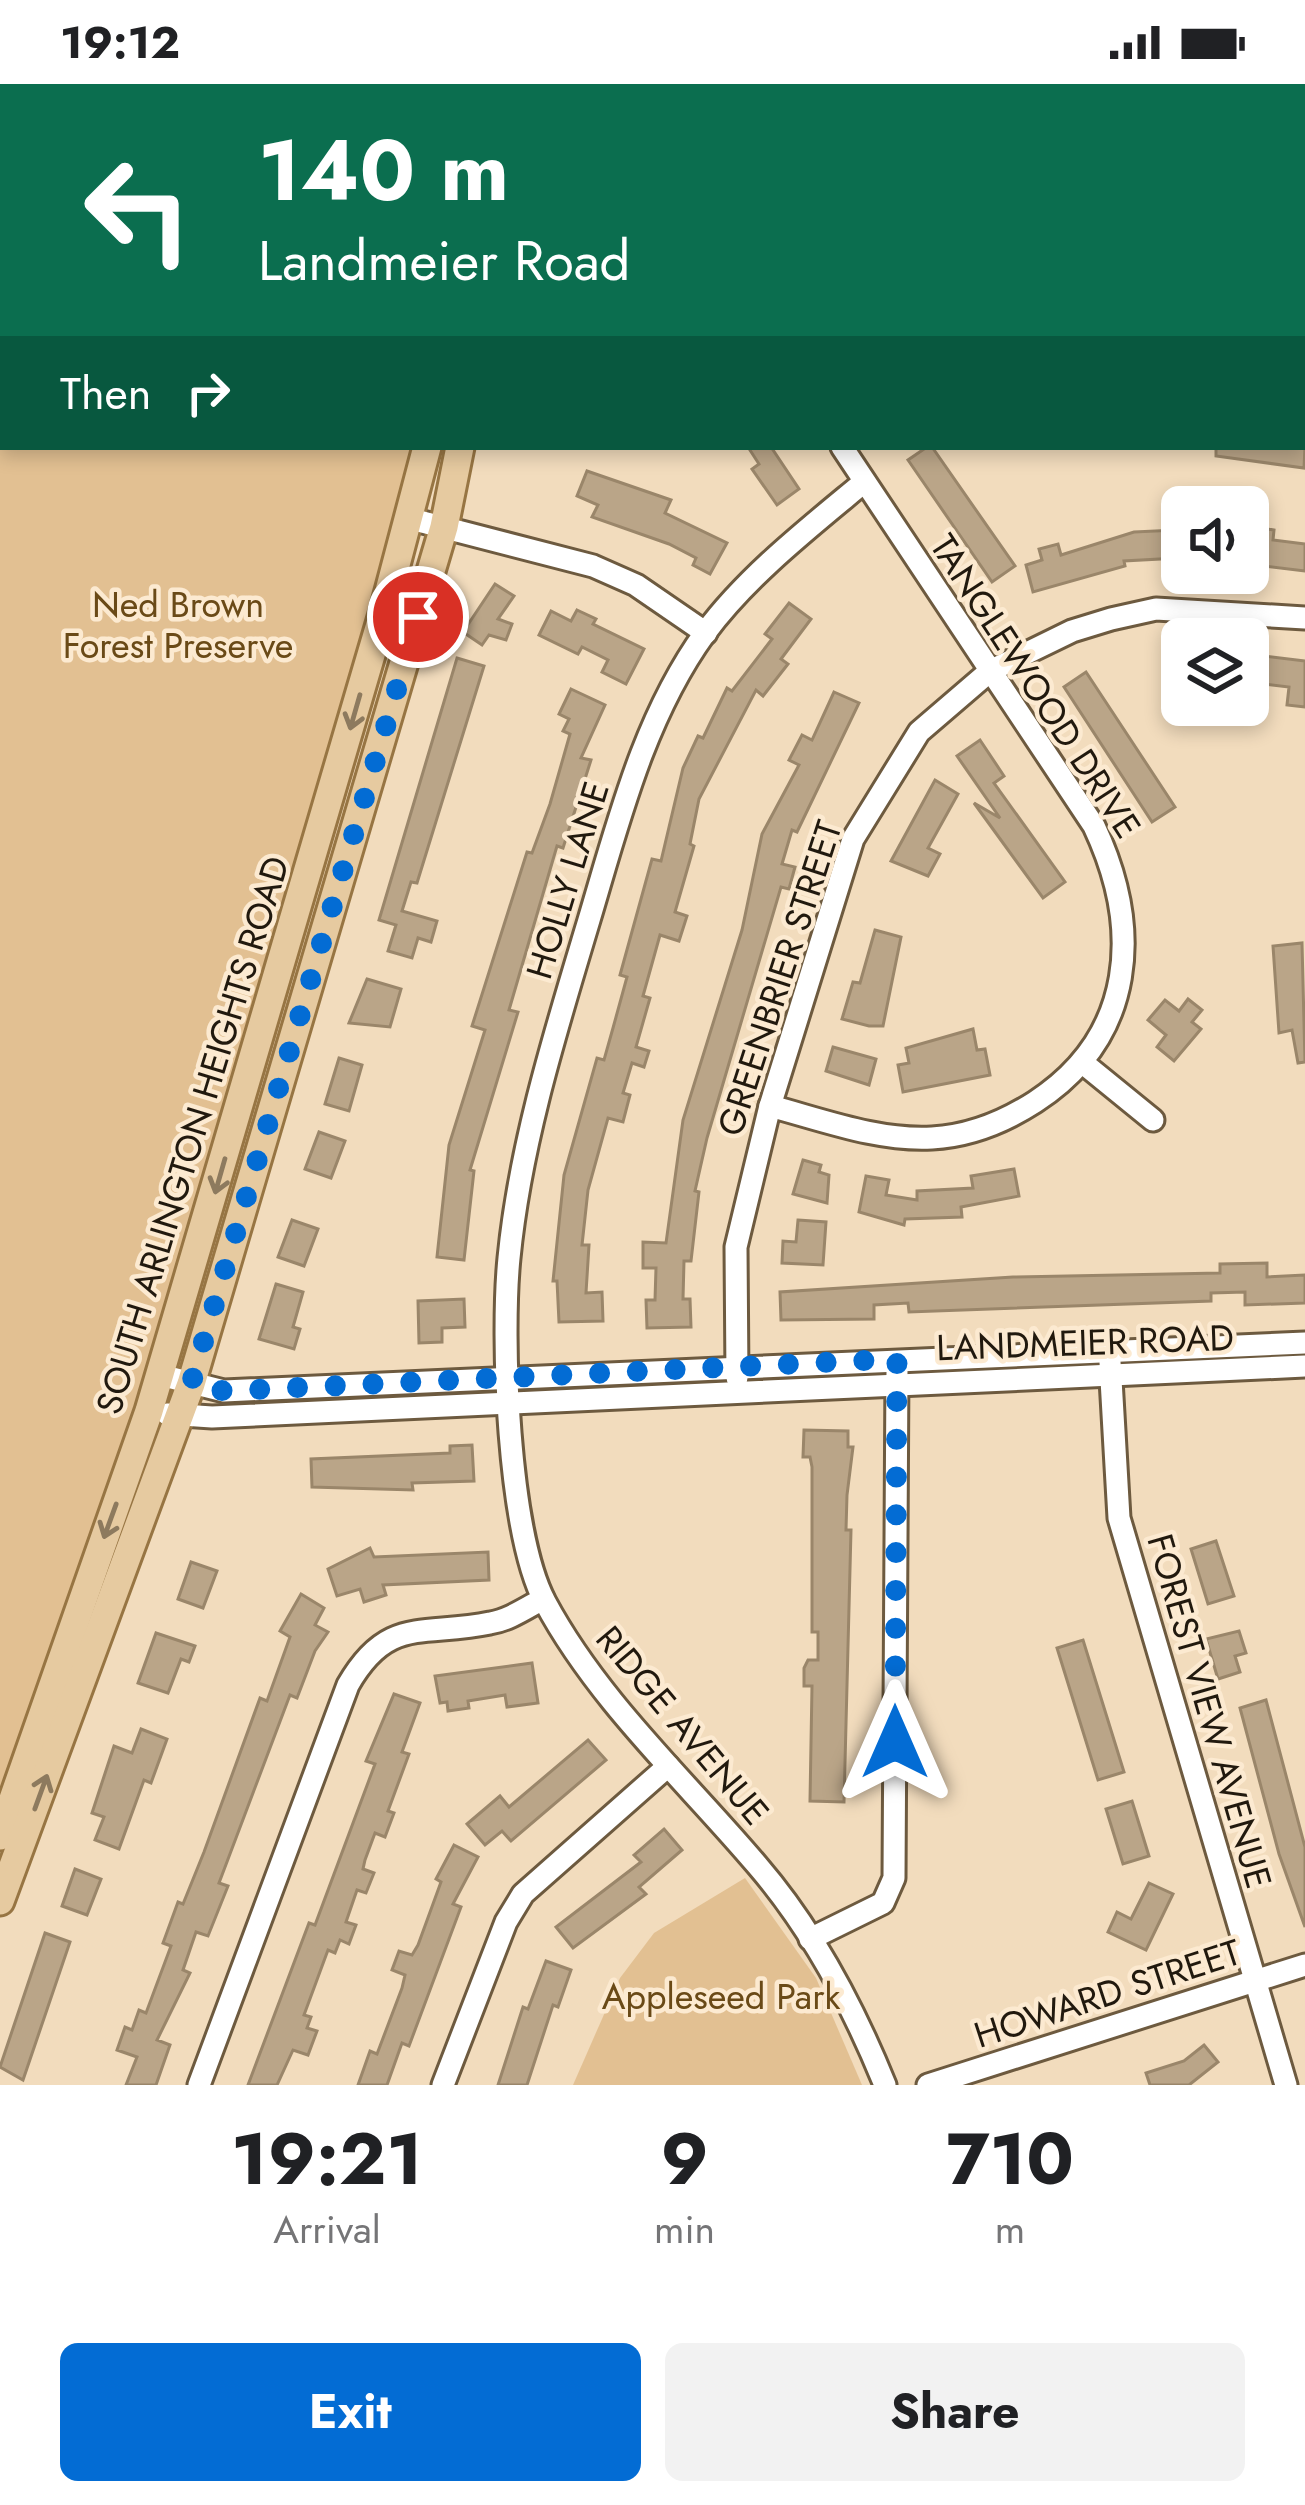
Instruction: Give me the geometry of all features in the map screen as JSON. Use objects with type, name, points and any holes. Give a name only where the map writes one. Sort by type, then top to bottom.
[{"type":"main road","name":"SOUTH ARLINGTON HEIGHTS ROAD","points":[[0,1836],[149,1411],[411,519],[426,450]]},
{"type":"main road","name":"SOUTH ARLINGTON HEIGHTS ROAD","points":[[0,1901],[181,1416],[445,527],[459,450]]},
{"type":"street","name":"TANGLEWOOD DRIVE","points":[[770,1106],[877,1134],[938,1138],[1012,1115],[1083,1064],[1107,1024],[1119,986],[1124,920],[1119,888],[1094,826],[844,450]]},
{"type":"street","name":"HOLLY LANE","points":[[510,1378],[511,1240],[561,1016],[631,779],[706,633],[801,535],[864,482]]},
{"type":"street","points":[[411,519],[616,575],[706,633]]},
{"type":"street","name":"GREENBRIER STREET","points":[[738,1390],[736,1247],[770,1106],[853,839],[883,783],[919,732],[990,671],[1072,632],[1156,609],[1305,618]]},
{"type":"street","points":[[1083,1064],[1153,1120]]},
{"type":"street","name":"LANDMEIER ROAD","points":[[149,1411],[181,1416],[738,1390],[1110,1349],[1305,1343]]},
{"type":"street","name":"FOREST VIEW AVENUE","points":[[1110,1349],[1119,1518],[1286,2085]]},
{"type":"street","name":"LANDMEIER ROAD","points":[[160,1375],[224,1391],[736,1366],[1111,1373],[1305,1366]]},
{"type":"street","points":[[810,1939],[884,1903],[893,1878],[897,1370]]},
{"type":"street","name":"RIDGE AVENUE","points":[[510,1378],[522,1531],[543,1599],[668,1766],[761,1868],[851,2001],[885,2085]]},
{"type":"street","points":[[200,2085],[348,1685],[364,1659],[403,1633],[503,1621],[543,1599]]},
{"type":"street","points":[[443,2085],[506,1922],[523,1894],[668,1766]]},
{"type":"street","name":"HOWARD STREET","points":[[928,2085],[1305,1965]]},
{"type":"green space","name":"Ned Brown Forest Preserve","points":[[0,450],[426,450],[283,958],[0,1835]]},
{"type":"green space","name":"Appleseed Park","points":[[745,1878],[816,1978],[862,2085],[573,2085],[620,1978],[654,1933]]},
{"type":"building","points":[[750,450],[773,450],[799,489],[777,505],[752,469],[759,464]]},
{"type":"building","points":[[923,450],[934,450],[1015,566],[992,582],[908,460]]},
{"type":"building","points":[[1216,450],[1305,450],[1304,468],[1216,456]]},
{"type":"building","points":[[587,471],[671,500],[665,513],[727,543],[710,574],[693,565],[696,558],[669,544],[592,517],[598,505],[577,496]]},
{"type":"building","points":[[1269,529],[1274,530],[1273,540],[1305,544],[1305,571],[1269,567]]},
{"type":"building","points":[[1161,531],[1161,559],[1124,561],[1125,566],[1033,592],[1026,565],[1042,560],[1039,549],[1058,544],[1061,555],[1134,532]]},
{"type":"building","points":[[495,584],[514,596],[498,619],[512,624],[506,640],[489,635],[482,645],[463,632]]},
{"type":"building","points":[[789,603],[811,619],[781,659],[788,664],[763,696],[756,690],[699,799],[690,844],[694,846],[675,912],[687,916],[679,941],[660,935],[643,996],[650,998],[636,1047],[649,1051],[644,1067],[632,1063],[623,1093],[630,1095],[623,1122],[608,1118],[588,1190],[582,1245],[589,1245],[586,1293],[602,1292],[603,1321],[559,1322],[557,1281],[553,1281],[564,1175],[597,1058],[604,1060],[613,1028],[627,977],[620,975],[652,859],[661,861],[683,768],[698,736],[703,738],[727,688],[732,691],[772,639],[765,634]]},
{"type":"building","points":[[577,610],[596,619],[593,624],[644,649],[626,684],[602,672],[608,660],[582,647],[578,654],[539,635],[551,611],[571,621]]},
{"type":"building","points":[[1269,657],[1305,661],[1305,707],[1287,705],[1289,687],[1269,685]]},
{"type":"building","points":[[457,658],[484,666],[417,883],[411,882],[402,911],[437,921],[431,942],[418,938],[412,958],[388,951],[396,925],[379,920]]},
{"type":"building","points":[[1086,672],[1175,807],[1152,822],[1064,687]]},
{"type":"building","points":[[571,689],[605,705],[581,758],[591,760],[563,848],[557,846],[509,1010],[518,1012],[470,1170],[474,1171],[464,1260],[437,1257],[449,1145],[485,1030],[472,1026],[527,852],[532,853],[550,804],[570,734],[563,731],[569,719],[559,714]]},
{"type":"building","points":[[834,692],[859,703],[797,832],[792,830],[782,864],[795,867],[789,889],[781,887],[707,1138],[695,1191],[699,1192],[691,1261],[684,1261],[683,1299],[690,1299],[691,1327],[647,1328],[646,1300],[655,1300],[656,1268],[643,1268],[643,1242],[666,1243],[683,1120],[742,930],[762,834],[799,765],[789,760],[802,735],[812,740]]},
{"type":"building","points":[[980,740],[1004,776],[994,783],[1065,882],[1043,898],[974,803],[1000,818],[957,756]]},
{"type":"building","points":[[935,780],[958,794],[928,848],[940,854],[928,876],[891,861]]},
{"type":"building","points":[[875,930],[901,937],[883,1026],[842,1019],[853,982],[860,983]]},
{"type":"building","points":[[1302,943],[1305,1062],[1298,1063],[1292,1030],[1279,1033],[1273,946]]},
{"type":"building","points":[[367,979],[401,989],[390,1027],[349,1023]]},
{"type":"building","points":[[1188,999],[1202,1010],[1192,1022],[1201,1029],[1174,1061],[1157,1047],[1166,1035],[1148,1020],[1165,1000],[1179,1011]]},
{"type":"building","points":[[973,1029],[977,1050],[985,1049],[990,1075],[903,1092],[898,1065],[909,1063],[906,1048]]},
{"type":"building","points":[[833,1047],[876,1059],[869,1085],[826,1071]]},
{"type":"building","points":[[339,1058],[362,1065],[349,1111],[325,1104]]},
{"type":"building","points":[[319,1132],[345,1141],[331,1178],[305,1169]]},
{"type":"building","points":[[803,1160],[821,1165],[819,1172],[829,1175],[827,1203],[793,1194]]},
{"type":"building","points":[[1014,1169],[1019,1196],[961,1207],[962,1217],[905,1219],[904,1225],[859,1212],[866,1176],[889,1180],[886,1195],[917,1200],[917,1191],[973,1188],[971,1176]]},
{"type":"building","points":[[292,1220],[318,1229],[304,1266],[278,1257]]},
{"type":"building","points":[[798,1220],[826,1222],[823,1265],[782,1263],[783,1241],[796,1242]]},
{"type":"building","points":[[1267,1263],[1267,1277],[1305,1275],[1305,1303],[1245,1305],[1245,1292],[1211,1293],[1211,1301],[909,1312],[908,1303],[874,1305],[874,1319],[781,1320],[780,1292],[1013,1277],[1220,1273],[1220,1264]]},
{"type":"building","points":[[276,1284],[303,1292],[293,1327],[300,1329],[294,1349],[259,1339]]},
{"type":"building","points":[[464,1299],[465,1327],[442,1328],[442,1342],[419,1343],[418,1301]]},
{"type":"building","points":[[804,1430],[848,1431],[848,1447],[853,1447],[846,1530],[851,1530],[844,1802],[810,1801],[812,1686],[804,1686],[804,1668],[808,1660],[818,1660],[818,1632],[812,1632],[812,1467],[810,1457],[803,1457]]},
{"type":"building","points":[[472,1445],[474,1481],[412,1483],[413,1490],[312,1487],[311,1459],[450,1453],[450,1446]]},
{"type":"building","points":[[1216,1541],[1234,1596],[1208,1604],[1191,1549]]},
{"type":"building","points":[[370,1548],[374,1557],[488,1552],[489,1580],[383,1585],[386,1595],[364,1602],[360,1589],[337,1596],[328,1569]]},
{"type":"building","points":[[191,1562],[217,1571],[203,1608],[178,1599]]},
{"type":"building","points":[[301,1594],[324,1608],[315,1625],[328,1632],[315,1651],[297,1698],[290,1695],[219,1883],[228,1886],[208,1936],[196,1932],[183,1970],[190,1973],[157,2040],[170,2045],[156,2085],[126,2085],[137,2057],[117,2050],[125,2027],[132,2030],[139,2010],[146,2013],[171,1946],[163,1943],[178,1902],[183,1904],[204,1852],[260,1698],[267,1701],[290,1637],[280,1631]]},
{"type":"building","points":[[1239,1631],[1246,1653],[1235,1656],[1240,1672],[1218,1679],[1206,1639]]},
{"type":"building","points":[[156,1633],[195,1646],[189,1662],[181,1659],[168,1693],[138,1683]]},
{"type":"building","points":[[1083,1640],[1124,1772],[1098,1780],[1057,1648]]},
{"type":"building","points":[[532,1663],[538,1703],[507,1707],[505,1695],[468,1701],[469,1708],[448,1711],[447,1702],[440,1703],[435,1676]]},
{"type":"building","points":[[394,1694],[420,1703],[402,1752],[409,1754],[388,1811],[394,1813],[385,1837],[375,1833],[365,1860],[363,1869],[374,1873],[366,1893],[357,1890],[346,1922],[356,1925],[349,1944],[340,1940],[335,1953],[328,1950],[304,2015],[311,2017],[307,2028],[317,2031],[308,2055],[293,2050],[277,2085],[248,2085],[309,1923],[315,1925],[375,1764],[366,1761]]},
{"type":"building","points":[[1266,1700],[1305,1847],[1305,1927],[1279,1854],[1240,1708]]},
{"type":"building","points":[[141,1729],[167,1739],[151,1783],[144,1780],[119,1849],[95,1840],[104,1817],[92,1813],[114,1746],[132,1753]]},
{"type":"building","points":[[588,1740],[606,1760],[511,1841],[502,1831],[485,1845],[467,1824],[500,1796],[509,1807]]},
{"type":"building","points":[[1132,1801],[1149,1856],[1123,1864],[1106,1809]]},
{"type":"building","points":[[664,1829],[682,1850],[639,1887],[646,1894],[573,1948],[556,1927],[641,1862],[634,1855]]},
{"type":"building","points":[[454,1845],[478,1857],[453,1904],[461,1907],[409,2046],[402,2043],[387,2085],[358,2085],[370,2051],[377,2054],[402,1988],[405,1975],[392,1970],[399,1951],[412,1955],[418,1945],[441,1882],[436,1879]]},
{"type":"building","points":[[75,1869],[101,1879],[87,1915],[62,1906]]},
{"type":"building","points":[[1149,1883],[1173,1894],[1146,1950],[1108,1932],[1117,1912],[1131,1919]]},
{"type":"building","points":[[45,1933],[70,1942],[23,2080],[0,2067]]},
{"type":"building","points":[[546,1961],[571,1970],[558,2007],[553,2005],[527,2085],[498,2085],[523,2007],[528,2009]]},
{"type":"building","points":[[1204,2045],[1218,2062],[1189,2085],[1150,2085],[1146,2073],[1184,2061]]},
{"type":"route","points":[[418,617],[191,1384],[224,1391],[897,1359],[895,1742]]}]
